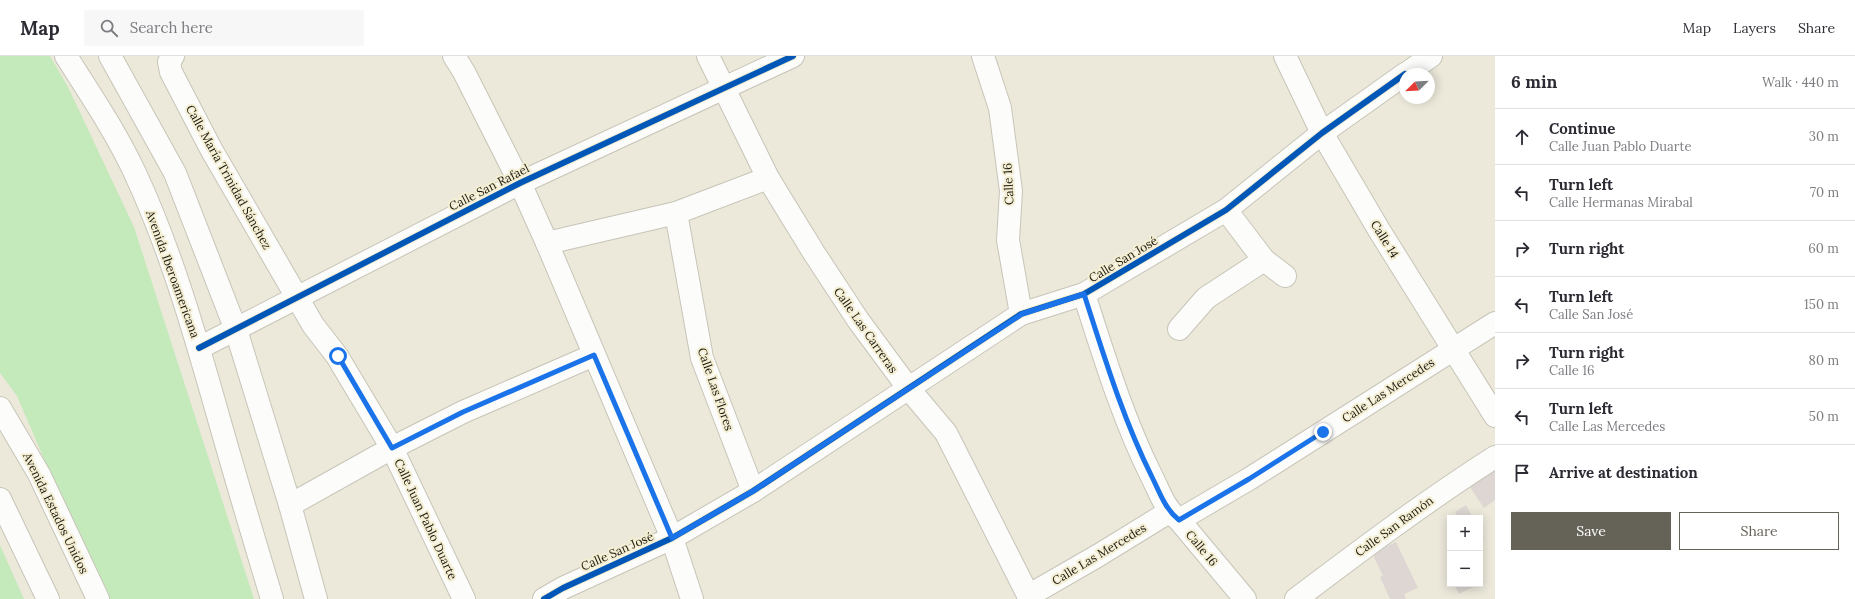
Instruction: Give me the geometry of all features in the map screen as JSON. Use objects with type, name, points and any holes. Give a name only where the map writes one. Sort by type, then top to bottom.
[{"type":"street","name":"Avenida Iberoamericana","points":[[66,56],[118,140],[135,173],[177,278],[199,348],[272,599]]},
{"type":"street","points":[[110,56],[175,173],[236,330],[290,505],[316,599]]},
{"type":"street","name":"Calle María Trinidad Sánchez","points":[[173,56],[169,62],[171,72],[212,149],[298,298]]},
{"type":"street","points":[[454,56],[464,72],[520,183],[547,243],[672,538],[692,599]]},
{"type":"street","name":"Calle Las Carreras","points":[[708,56],[726,89],[768,178],[814,253],[858,320],[909,389],[946,434],[1029,597]]},
{"type":"street","name":"Calle San Rafael","points":[[199,348],[520,183],[726,89],[793,56]]},
{"type":"street","name":"Calle 16","points":[[983,56],[1000,108],[1011,191],[1008,240],[1022,314]]},
{"type":"street","name":"Calle 14","points":[[1285,56],[1322,133],[1379,230],[1495,416]]},
{"type":"street","name":"Calle San José","points":[[1414,68],[1431,56]]},
{"type":"street","name":"Calle San José","points":[[544,599],[563,588],[672,538],[753,491],[909,389],[952,358],[1022,314],[1084,294],[1226,210],[1322,133],[1399,78]]},
{"type":"street","points":[[547,243],[676,213],[768,178]]},
{"type":"street","points":[[1226,210],[1264,260],[1285,276]]},
{"type":"street","name":"Calle Las Flores","points":[[676,213],[702,358],[753,491]]},
{"type":"street","points":[[1179,329],[1206,298],[1264,260]]},
{"type":"street","name":"Calle 16","points":[[1084,294],[1122,409],[1141,455],[1174,516],[1245,599]]},
{"type":"street","name":"Calle Juan Pablo Duarte","points":[[298,298],[313,325],[338,356],[392,448],[464,599]]},
{"type":"street","name":"Calle Las Mercedes","points":[[1029,597],[1099,555],[1249,479],[1495,323]]},
{"type":"street","points":[[290,505],[392,448],[463,412],[594,355]]},
{"type":"street","name":"Avenida Estados Unidos","points":[[0,408],[39,474],[98,599]]},
{"type":"street","name":"Calle San Ramón","points":[[1296,599],[1442,491],[1495,457]]},
{"type":"street","points":[[0,499],[48,599]]},
{"type":"green space","points":[[0,56],[50,56],[68,87],[134,227],[254,599],[104,599],[17,396],[0,373]]},
{"type":"green space","points":[[0,545],[24,599],[0,599]]},
{"type":"building","points":[[1495,464],[1495,500],[1484,508],[1470,487],[1476,483],[1473,479]]},
{"type":"building","points":[[1466,505],[1471,515],[1456,515],[1455,512]]},
{"type":"building","points":[[1396,542],[1418,588],[1404,594],[1406,599],[1390,599],[1380,577],[1383,576],[1372,553]]},
{"type":"building","points":[[1456,587],[1474,587],[1459,594]]},
{"type":"cycle path","points":[[199,348],[520,183],[793,56]]},
{"type":"cycle path","points":[[544,599],[563,588],[672,538],[753,491],[1021,314],[1084,294],[1226,210],[1322,133],[1399,78]]},
{"type":"route","points":[[338,356],[392,448],[463,412],[594,355],[672,538],[753,491],[909,389],[952,358],[1022,314],[1084,294],[1122,409],[1141,455],[1169,512],[1179,520],[1249,479],[1323,432]]}]
